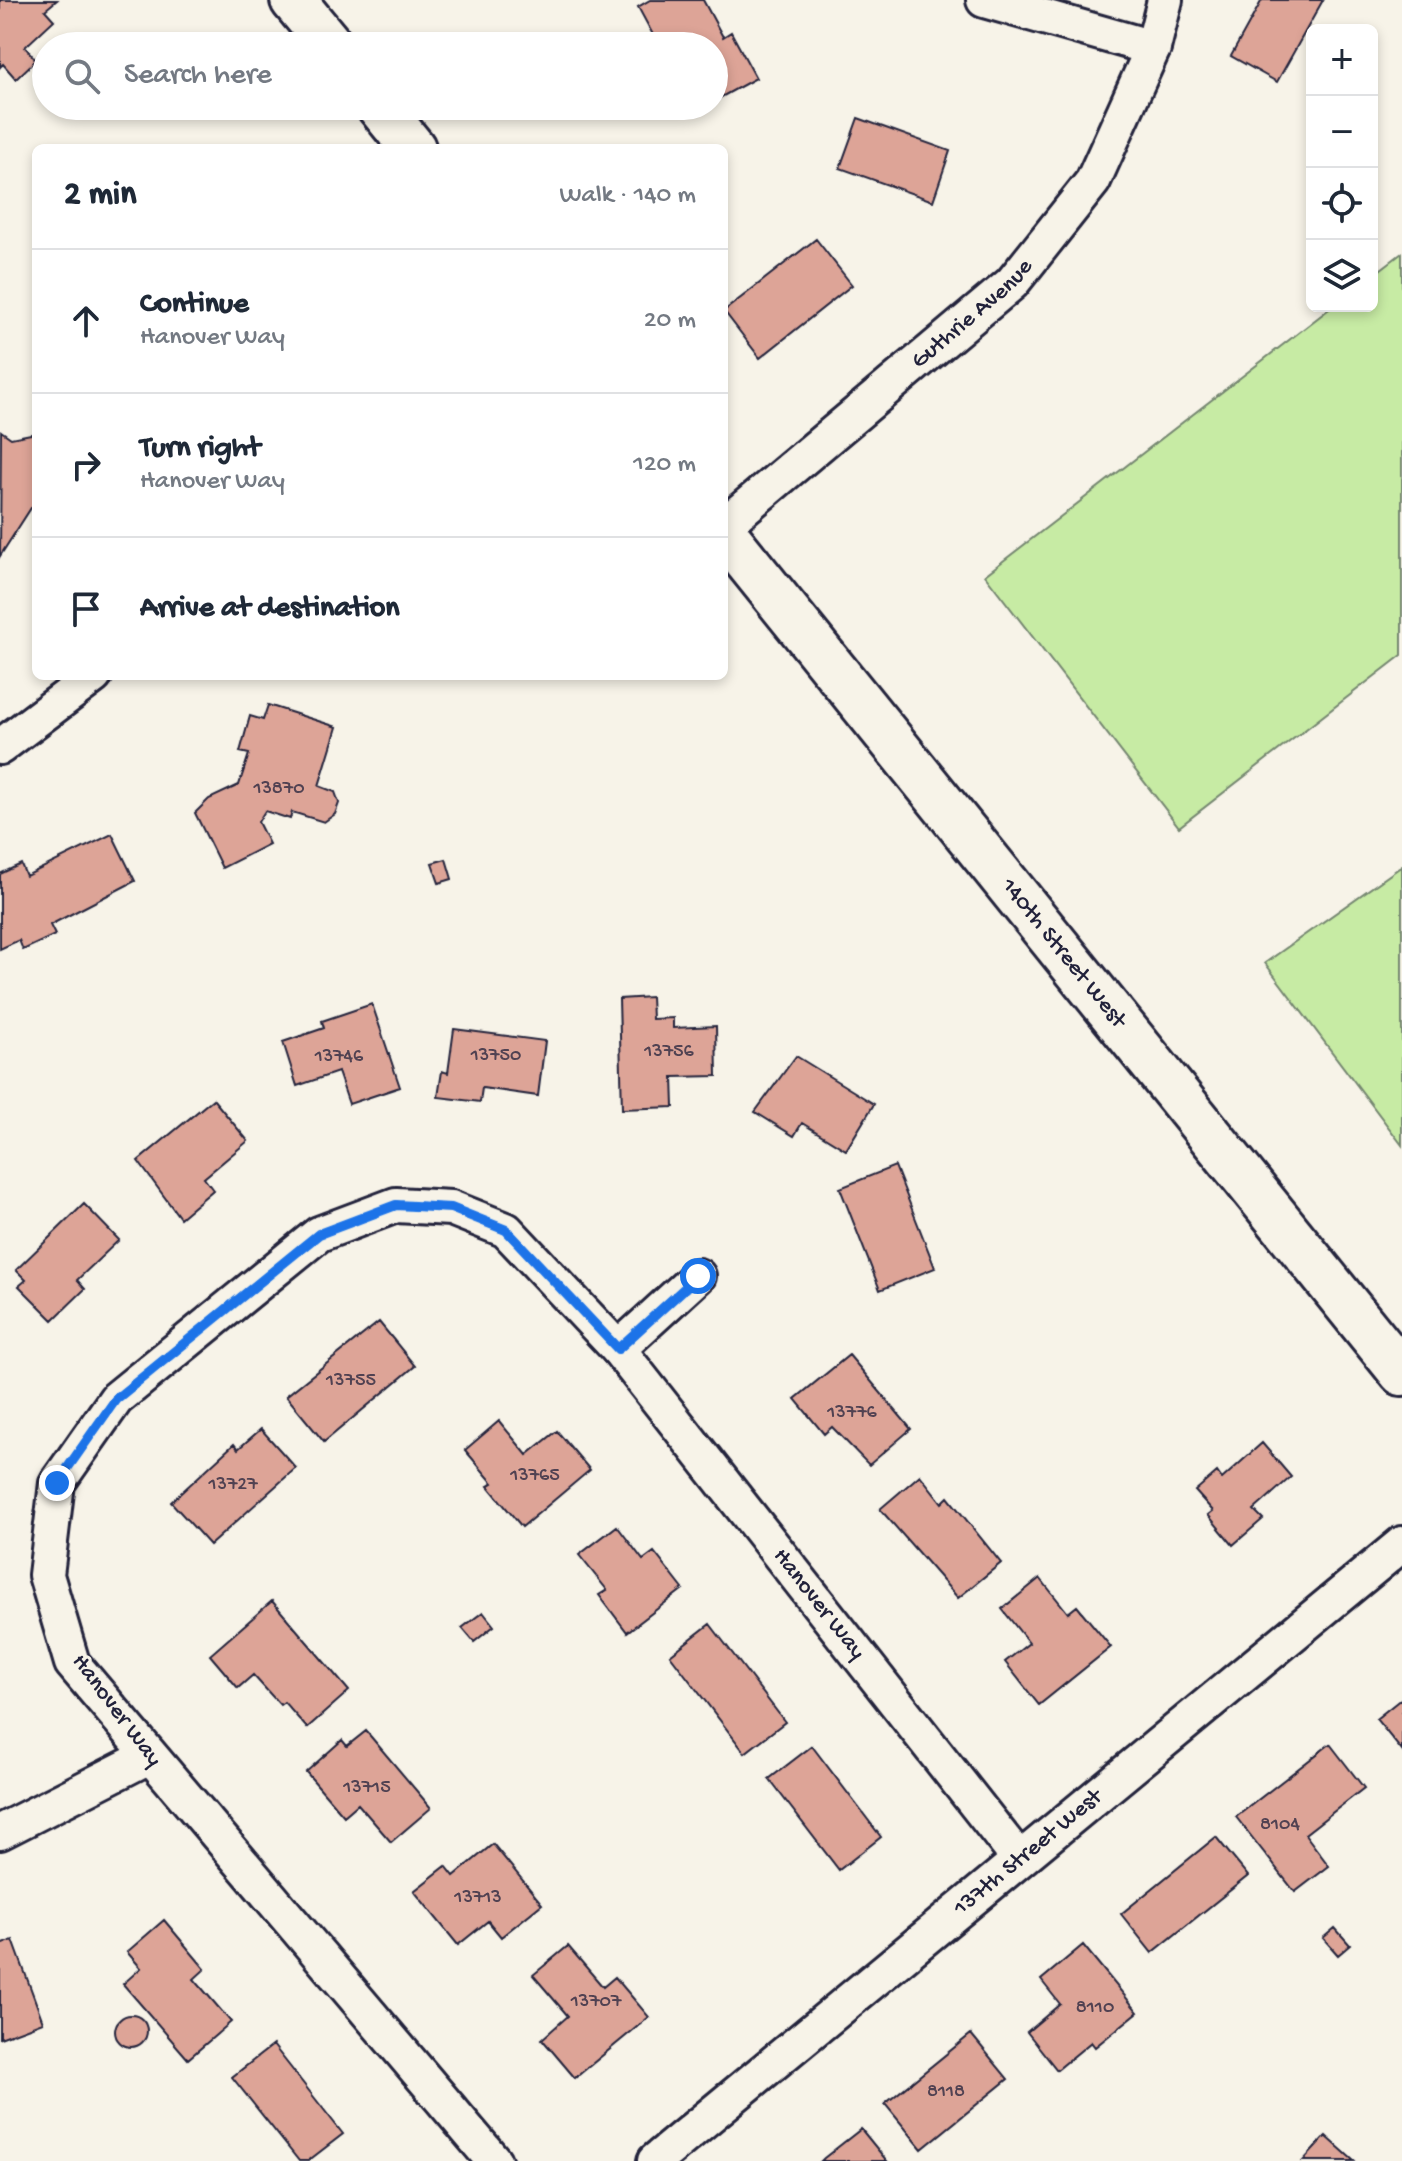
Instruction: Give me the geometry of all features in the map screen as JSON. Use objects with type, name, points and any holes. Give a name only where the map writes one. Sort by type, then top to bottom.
[{"type":"street","points":[[293,0],[319,32]]},
{"type":"street","points":[[984,0],[1153,48]]},
{"type":"street","name":"Guthrie Avenue","points":[[728,522],[1012,283],[1093,181],[1153,48],[1165,0]]},
{"type":"street","points":[[390,120],[410,144]]},
{"type":"street","name":"140th Street West","points":[[728,538],[1402,1373]]},
{"type":"street","points":[[0,747],[89,680]]},
{"type":"street","name":"Hanover Way","points":[[494,2161],[72,1663],[46,1575],[57,1483],[116,1399],[319,1234],[396,1205],[451,1208],[506,1230],[618,1349],[1019,1859]]},
{"type":"street","points":[[618,1349],[698,1276]]},
{"type":"street","name":"137th Street West","points":[[655,2161],[1402,1544]]},
{"type":"street","points":[[0,1832],[149,1756]]},
{"type":"green space","points":[[1402,253],[1402,655],[1179,827],[985,575],[1325,312],[1378,312],[1378,271]]},
{"type":"green space","points":[[1402,866],[1402,1145],[1265,963]]},
{"type":"building","points":[[0,0],[57,0],[45,10],[54,20],[41,32],[32,32],[32,40],[25,47],[32,55],[32,64],[16,79],[3,64],[0,67]]},
{"type":"building","points":[[650,0],[703,0],[720,32],[651,32],[638,7]]},
{"type":"building","points":[[1262,0],[1323,0],[1310,24],[1306,24],[1306,30],[1277,82],[1231,56]]},
{"type":"building","points":[[731,32],[756,78],[728,93],[728,34]]},
{"type":"building","points":[[858,118],[950,151],[933,201],[840,168]]},
{"type":"building","points":[[816,239],[852,285],[760,358],[728,316],[728,308]]},
{"type":"building","points":[[1,431],[11,438],[32,434],[32,508],[0,556]]},
{"type":"building","points":[[268,705],[337,727],[319,786],[335,792],[339,803],[335,814],[324,822],[292,812],[290,819],[265,811],[258,822],[269,844],[222,868],[195,813],[209,799],[239,785],[249,754],[240,752],[250,716],[263,720]]},
{"type":"building","points":[[112,834],[135,881],[50,925],[55,935],[23,950],[19,940],[0,949],[0,874],[21,864],[26,876]]},
{"type":"building","points":[[446,859],[452,879],[439,883],[432,863]]},
{"type":"building","points":[[651,997],[652,1019],[673,1018],[673,1028],[716,1026],[717,1076],[673,1077],[674,1107],[622,1109],[619,999]]},
{"type":"building","points":[[372,1004],[400,1087],[349,1104],[338,1072],[297,1086],[283,1042],[324,1028],[322,1021]]},
{"type":"building","points":[[454,1029],[545,1041],[538,1096],[482,1088],[480,1102],[438,1097],[442,1071],[448,1073]]},
{"type":"building","points":[[796,1056],[874,1104],[846,1150],[802,1123],[794,1136],[755,1112]]},
{"type":"building","points":[[213,1099],[248,1141],[204,1178],[213,1190],[180,1218],[138,1161]]},
{"type":"building","points":[[895,1166],[935,1268],[880,1290],[840,1188]]},
{"type":"building","points":[[84,1204],[119,1240],[77,1280],[85,1289],[53,1320],[19,1286],[26,1280],[16,1270]]},
{"type":"building","points":[[379,1322],[415,1366],[324,1442],[286,1396]]},
{"type":"building","points":[[849,1355],[911,1429],[869,1465],[832,1427],[824,1434],[795,1399]]},
{"type":"building","points":[[499,1421],[527,1455],[557,1431],[590,1470],[522,1527],[488,1486],[493,1483],[465,1450]]},
{"type":"building","points":[[261,1429],[296,1468],[210,1545],[171,1502],[234,1444],[238,1449]]},
{"type":"building","points":[[1262,1443],[1291,1477],[1254,1510],[1263,1519],[1233,1545],[1208,1515],[1213,1511],[1195,1491],[1217,1472],[1222,1479]]},
{"type":"building","points":[[920,1475],[942,1503],[948,1497],[1001,1563],[958,1598],[880,1509]]},
{"type":"building","points":[[617,1526],[643,1560],[654,1552],[683,1589],[627,1632],[599,1595],[607,1590],[579,1555]]},
{"type":"building","points":[[1040,1578],[1068,1613],[1077,1606],[1111,1647],[1039,1705],[1005,1662],[1029,1643],[1002,1609]]},
{"type":"building","points":[[272,1601],[349,1691],[307,1728],[284,1702],[280,1705],[253,1675],[238,1688],[210,1655]]},
{"type":"building","points":[[483,1612],[494,1626],[474,1642],[462,1628]]},
{"type":"building","points":[[710,1624],[785,1722],[745,1753],[670,1655]]},
{"type":"building","points":[[1402,1698],[1402,1751],[1376,1719]]},
{"type":"building","points":[[366,1731],[431,1808],[391,1842],[358,1804],[344,1816],[306,1772],[342,1740],[347,1746]]},
{"type":"building","points":[[1330,1744],[1364,1788],[1305,1834],[1329,1866],[1295,1892],[1236,1817]]},
{"type":"building","points":[[812,1746],[881,1837],[839,1870],[769,1779]]},
{"type":"building","points":[[1216,1837],[1248,1876],[1152,1953],[1121,1914]]},
{"type":"building","points":[[493,1844],[542,1904],[501,1937],[488,1921],[458,1945],[414,1891],[446,1866],[454,1876]]},
{"type":"building","points":[[164,1920],[205,1969],[194,1979],[231,2022],[188,2059],[123,1984],[141,1968],[127,1952]]},
{"type":"building","points":[[1335,1928],[1350,1945],[1338,1955],[1323,1938]]},
{"type":"building","points":[[13,1940],[43,2022],[0,2038],[0,1945]]},
{"type":"building","points":[[1083,1945],[1138,2012],[1095,2047],[1091,2042],[1057,2070],[1027,2032],[1060,2004],[1041,1980]]},
{"type":"building","points":[[568,1946],[603,1987],[615,1977],[649,2017],[575,2078],[542,2039],[568,2016],[533,1975]]},
{"type":"building","points":[[131,2015],[142,2020],[147,2031],[142,2042],[131,2047],[120,2042],[115,2031],[120,2020]]},
{"type":"building","points":[[971,2034],[1008,2079],[922,2149],[885,2104]]},
{"type":"building","points":[[273,2045],[343,2134],[308,2161],[299,2161],[232,2077]]},
{"type":"building","points":[[861,2129],[887,2161],[821,2161],[824,2158]]},
{"type":"building","points":[[1326,2136],[1354,2161],[1303,2161]]},
{"type":"route","points":[[57,1483],[116,1399],[319,1234],[396,1205],[451,1208],[506,1230],[618,1349],[698,1276]]}]
